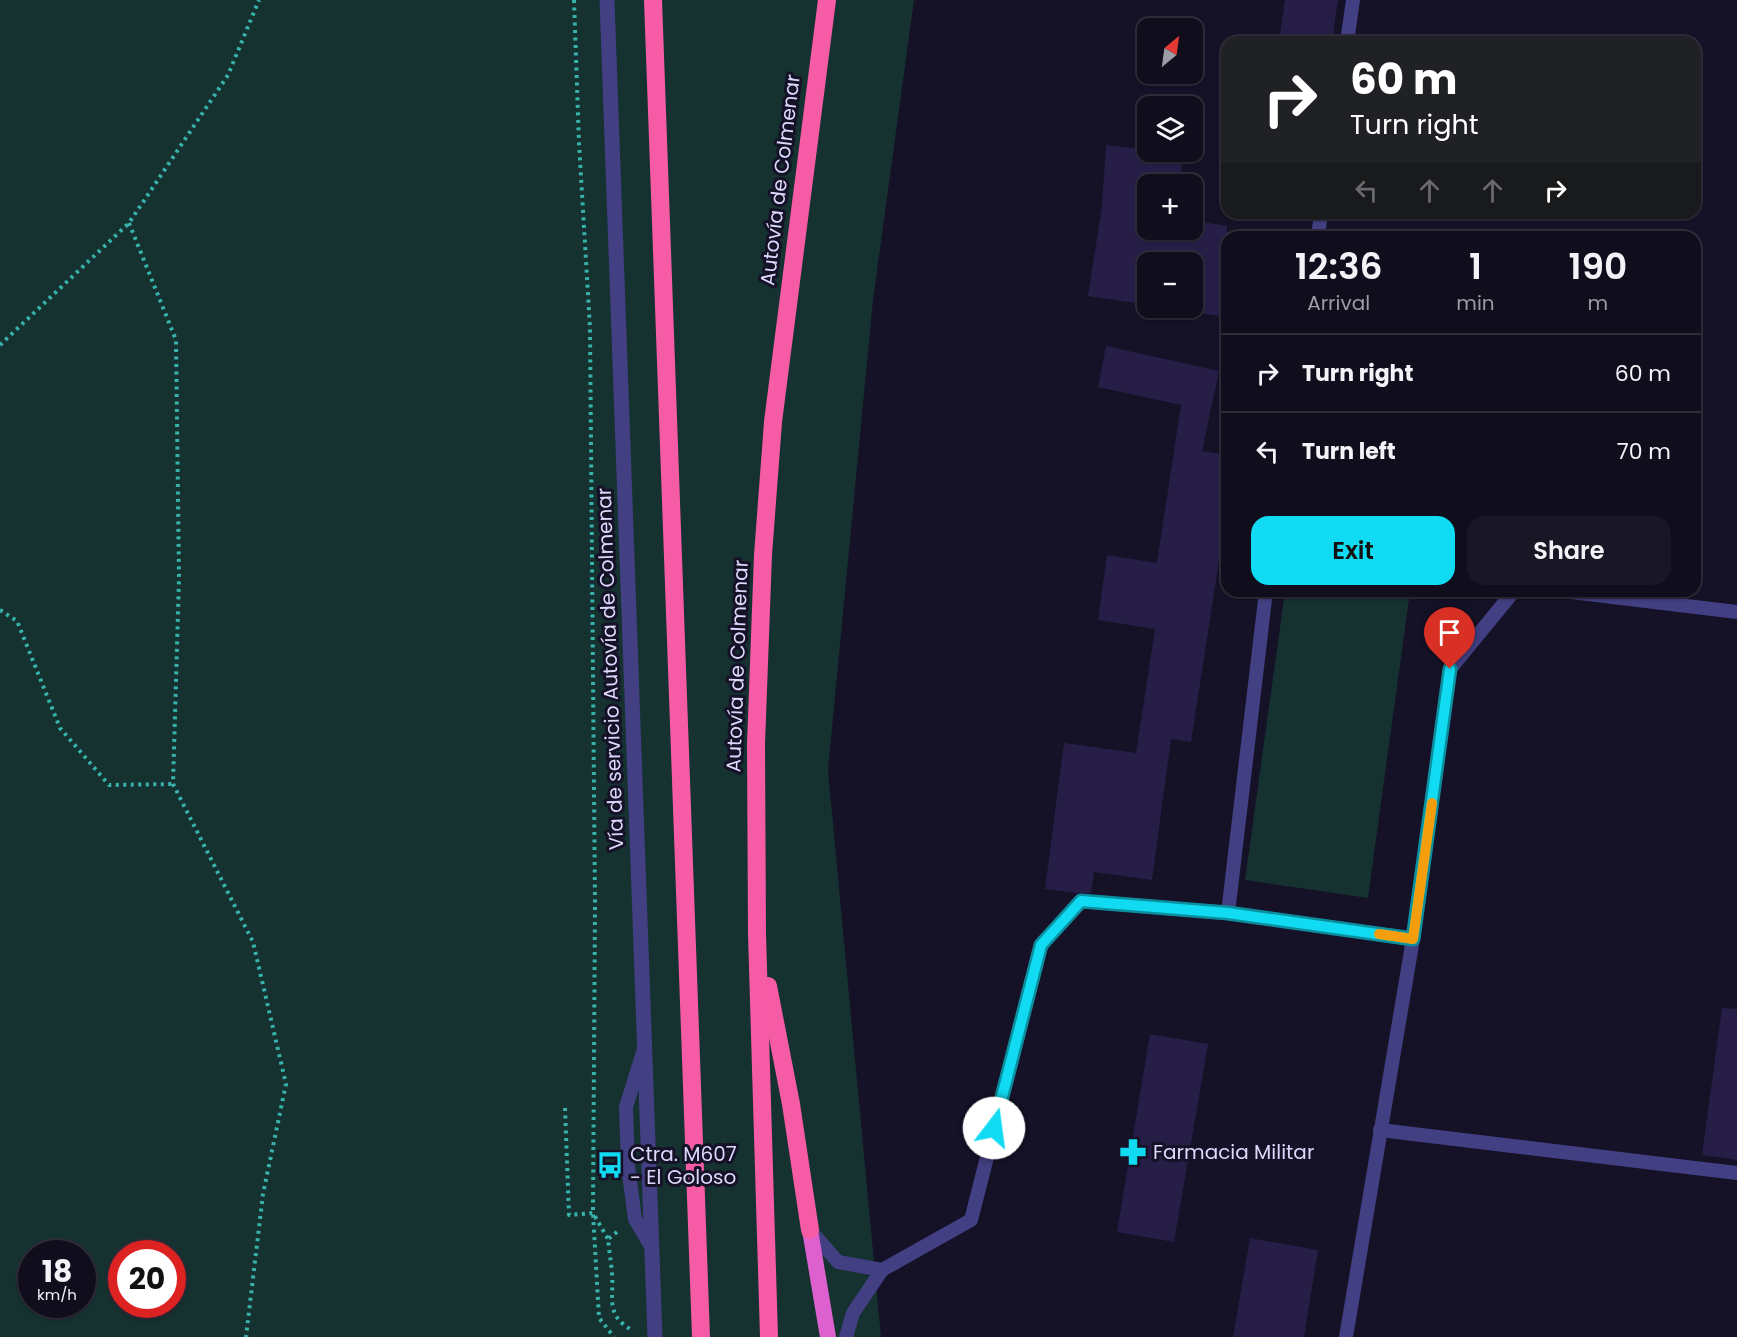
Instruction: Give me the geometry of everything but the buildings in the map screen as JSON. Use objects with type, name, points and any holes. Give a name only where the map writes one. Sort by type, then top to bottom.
[{"type":"highway","points":[[653,0],[701,1337]]},
{"type":"highway","name":"Autovía de Colmenar","points":[[769,1337],[758,934],[756,744],[763,555],[773,423],[826,0]]},
{"type":"highway","points":[[818,61],[837,0]]},
{"type":"highway","points":[[758,934],[791,1104],[828,1337]]},
{"type":"street","name":"Vía de servicio Autovía de Colmenar","points":[[607,0],[655,1337]]},
{"type":"lane","points":[[1348,36],[1353,0]]},
{"type":"lane","points":[[1228,913],[1265,597]]},
{"type":"lane","points":[[1346,1337],[1413,939],[1450,669],[1509,597]]},
{"type":"lane","points":[[1613,597],[1737,612]]},
{"type":"lane","points":[[846,1337],[853,1313],[882,1270],[971,1220],[1041,945],[1081,901],[1228,913],[1413,939]]},
{"type":"lane","points":[[645,1048],[626,1107],[628,1166],[635,1219],[652,1248]]},
{"type":"lane","points":[[1380,1130],[1737,1173]]},
{"type":"lane","points":[[810,1230],[838,1262],[882,1270]]},
{"type":"path","points":[[0,345],[129,224],[228,75],[259,0]]},
{"type":"path","points":[[574,0],[590,328],[596,905],[593,1214],[599,1318],[614,1337]]},
{"type":"path","points":[[129,224],[176,340],[179,578],[173,784],[253,942],[286,1084],[263,1194],[246,1337]]},
{"type":"path","points":[[0,610],[17,621],[60,728],[109,785],[173,784]]},
{"type":"path","points":[[565,1108],[569,1215],[593,1214]]},
{"type":"path","points":[[593,1214],[608,1239],[612,1274],[611,1307],[621,1324],[639,1335]]},
{"type":"path","points":[[608,1239],[635,1219]]},
{"type":"green space","points":[[0,0],[914,0],[873,300],[828,770],[881,1337],[0,1337]]},
{"type":"green space","points":[[1284,597],[1409,599],[1368,898],[1245,880]]},
{"type":"slow traffic","points":[[1379,934],[1413,939],[1432,803]]},
{"type":"place","name":"Farmacia Militar","points":[[1133,1152]]},
{"type":"place","name":"Ctra. M607 - El Goloso","points":[[610,1165]]},
{"type":"route","points":[[994,1128],[1041,945],[1081,901],[1228,913],[1413,939],[1450,669]]}]
